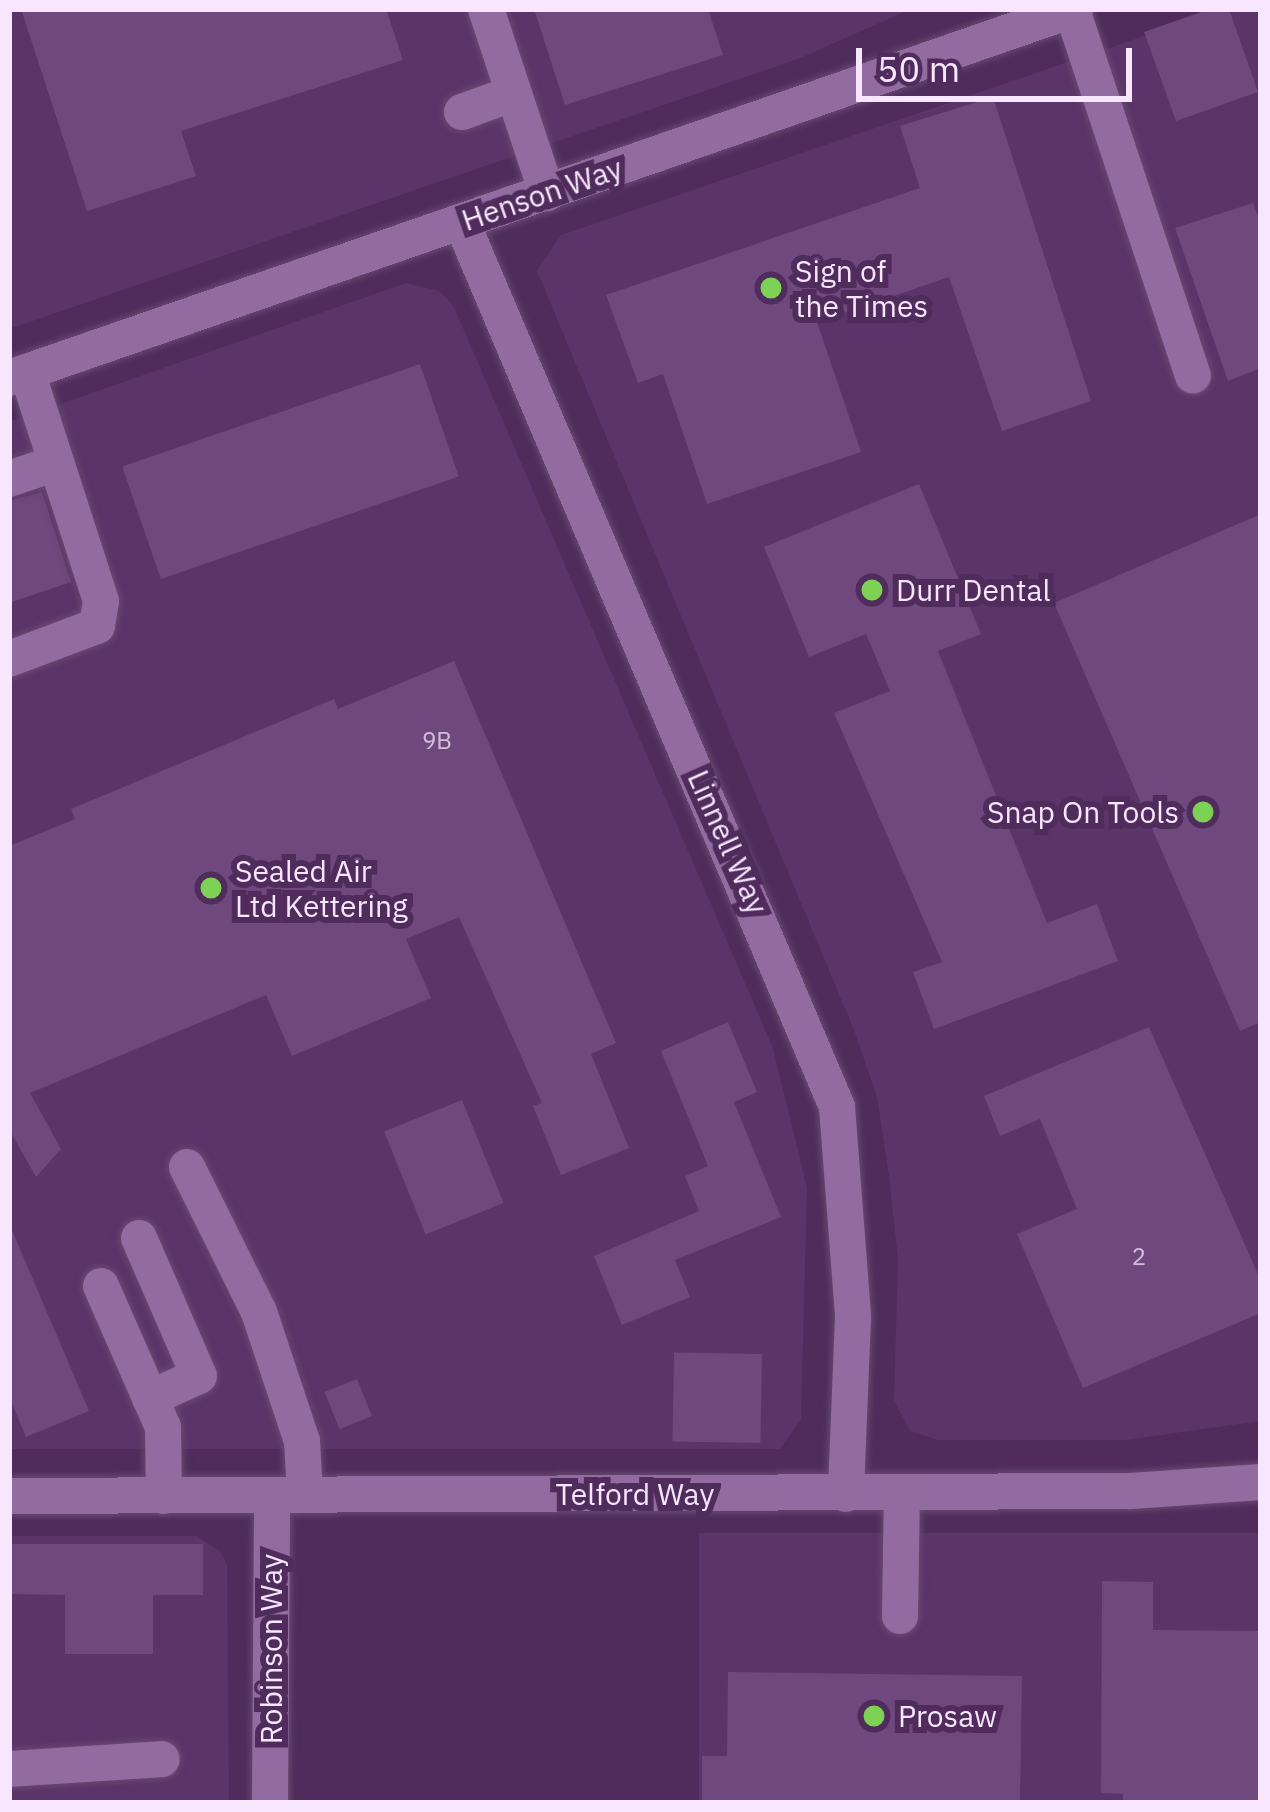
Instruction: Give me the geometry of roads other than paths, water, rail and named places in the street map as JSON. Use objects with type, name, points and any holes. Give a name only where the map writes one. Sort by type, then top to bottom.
[{"type":"street","points":[[486,9],[547,193]]},
{"type":"street","points":[[1074,9],[1192,376]]},
{"type":"street","name":"Henson Way","points":[[14,376],[547,193],[1022,17],[1074,9]]},
{"type":"street","points":[[461,112],[514,93]]},
{"type":"street","name":"Linnell Way","points":[[462,223],[837,1107],[853,1317],[846,1494]]},
{"type":"street","points":[[9,659],[97,626],[101,601],[53,464],[14,376]]},
{"type":"street","points":[[9,479],[53,464]]},
{"type":"street","name":"Robinson Way","points":[[187,1167],[259,1312],[302,1441],[288,1495],[270,1803]]},
{"type":"street","points":[[139,1238],[199,1376],[150,1398]]},
{"type":"street","points":[[100,1286],[163,1426],[164,1496]]},
{"type":"street","name":"Telford Way","points":[[9,1496],[902,1494],[1261,1482]]},
{"type":"street","points":[[900,1616],[902,1494]]},
{"type":"street","points":[[9,1769],[163,1760]]},
{"type":"place","name":"Sign of the Times","points":[[771,288]]},
{"type":"place","name":"Durr Dental","points":[[872,590]]},
{"type":"place","name":"Snap On Tools","points":[[1203,812]]},
{"type":"place","name":"Sealed Air Ltd Kettering","points":[[211,888]]},
{"type":"place","name":"Prosaw","points":[[874,1716]]}]
